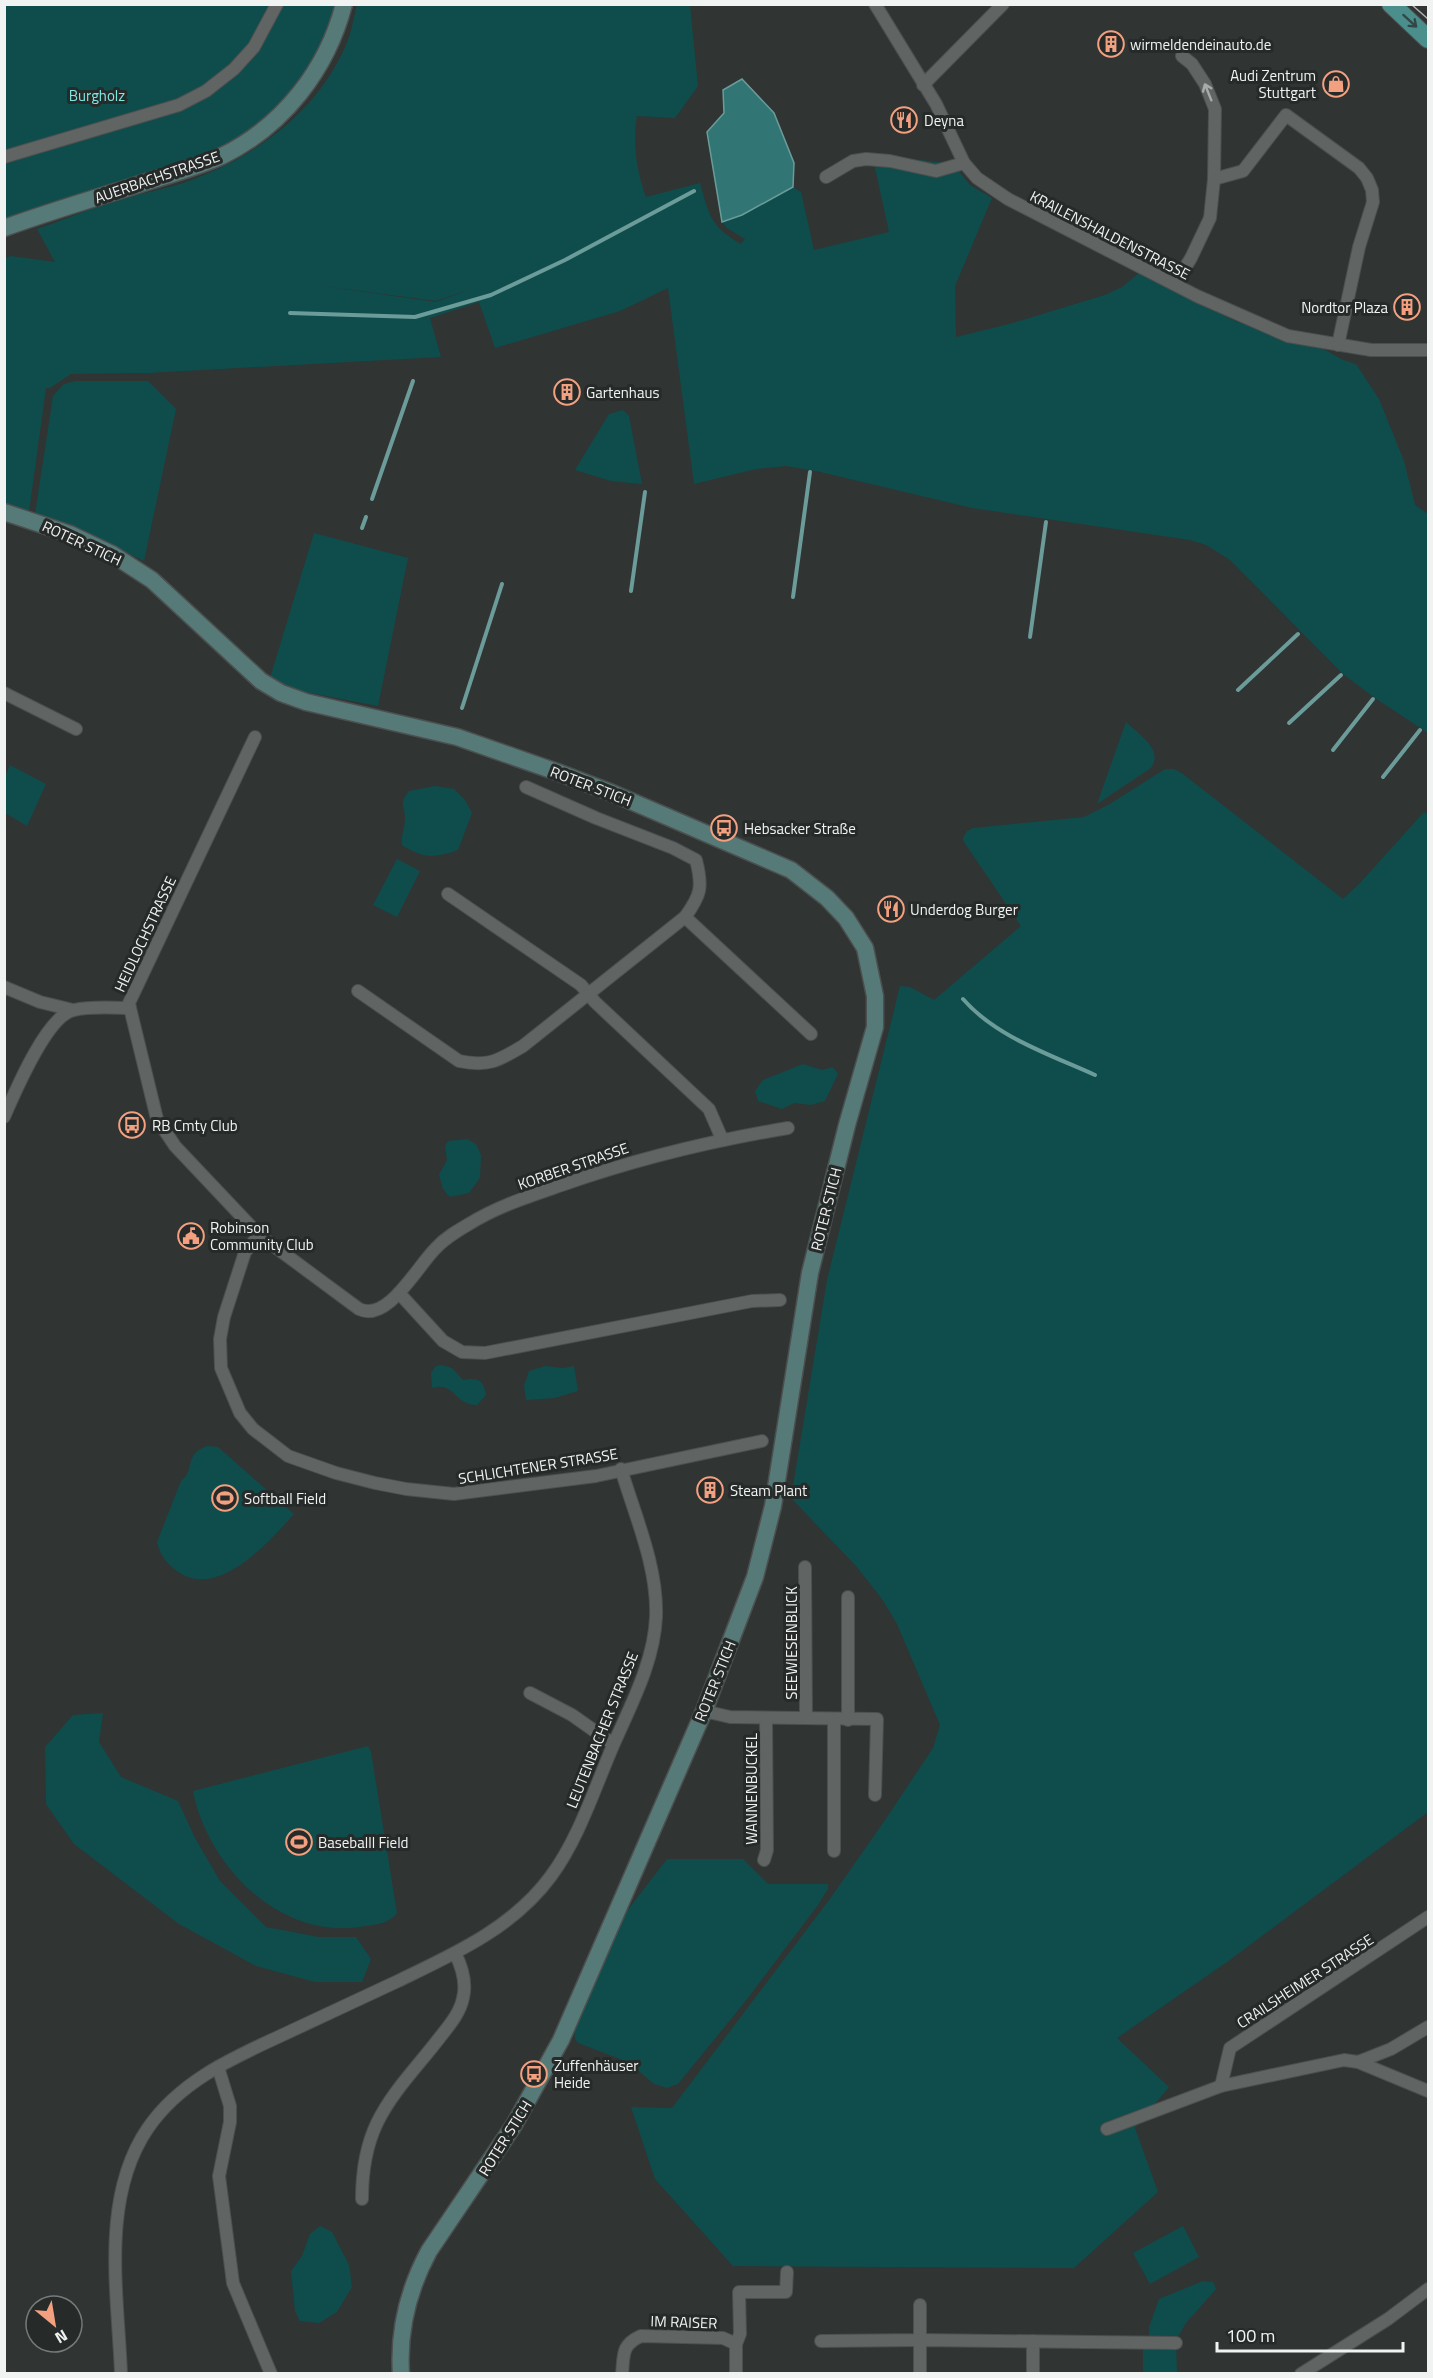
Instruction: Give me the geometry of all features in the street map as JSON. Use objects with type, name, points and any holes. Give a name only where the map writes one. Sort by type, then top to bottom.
[{"type":"main road","points":[[1391,4],[1428,39]]},
{"type":"street","points":[[4,157],[179,105],[206,91],[234,69],[254,47],[277,4]]},
{"type":"street","name":"AUERBACHSTRASSE","points":[[4,228],[192,168],[221,156],[251,139],[291,105],[313,77],[331,44],[344,4]]},
{"type":"street","name":"KRAILENSHALDENSTRASSE","points":[[875,4],[936,104],[964,163],[977,178],[1008,199],[1231,313],[1288,336],[1381,351],[1428,350]]},
{"type":"street","points":[[923,85],[1003,4]]},
{"type":"street","points":[[1175,284],[1191,258],[1210,218],[1214,179],[1215,109],[1205,84],[1192,64],[1182,56]]},
{"type":"street","points":[[1214,179],[1243,171],[1286,115],[1359,168],[1367,178],[1372,190],[1373,202],[1359,247],[1338,345]]},
{"type":"street","points":[[826,177],[853,161],[866,159],[890,161],[936,171],[964,163]]},
{"type":"street","name":"ROTER STICH","points":[[4,512],[70,534],[112,554],[152,580],[261,681],[281,693],[306,702],[457,737],[612,793],[791,870],[827,898],[846,918],[865,948],[875,996],[875,1027],[847,1125],[810,1273],[770,1523],[755,1577],[704,1711],[561,2040],[514,2125],[429,2252],[418,2273],[402,2323],[401,2373]]},
{"type":"street","points":[[4,693],[76,729]]},
{"type":"street","name":"HEIDLOCHSTRASSE","points":[[4,987],[40,1002],[73,1010],[130,1008],[129,1003],[255,737]]},
{"type":"street","points":[[358,991],[459,1061],[478,1065],[498,1062],[523,1046],[685,917],[696,902],[700,891],[700,875],[696,860],[674,848],[596,818],[526,787]]},
{"type":"street","points":[[448,894],[563,971],[709,1109],[722,1139]]},
{"type":"street","points":[[685,917],[811,1034]]},
{"type":"street","name":"KORBER STRASSE","points":[[130,1008],[157,1119],[175,1146],[259,1235],[365,1312],[381,1307],[399,1293],[436,1247],[468,1224],[496,1209],[624,1163],[722,1139],[788,1128]]},
{"type":"street","points":[[4,1117],[47,1032],[60,1017],[73,1010]]},
{"type":"street","name":"SCHLICHTENER STRASSE","points":[[259,1235],[245,1252],[224,1317],[220,1339],[221,1368],[240,1413],[253,1429],[288,1456],[336,1473],[375,1483],[454,1494],[540,1484],[762,1442]]},
{"type":"street","points":[[399,1293],[443,1341],[462,1352],[485,1353],[752,1300],[780,1300]]},
{"type":"street","name":"LEUTENBACHER STRASSE","points":[[121,2373],[116,2227],[120,2193],[138,2146],[160,2114],[192,2082],[218,2067],[455,1953],[508,1920],[533,1898],[551,1876],[572,1840],[649,1658],[656,1619],[652,1575],[621,1469]]},
{"type":"street","name":"SEEWIESENBLICK","points":[[805,1567],[806,1718]]},
{"type":"street","points":[[848,1597],[848,1720]]},
{"type":"street","points":[[530,1693],[572,1715],[613,1744]]},
{"type":"street","points":[[704,1711],[730,1717],[877,1719],[875,1795]]},
{"type":"street","name":"WANNENBUCKEL","points":[[764,1860],[766,1850],[766,1718]]},
{"type":"street","points":[[834,1720],[834,1851]]},
{"type":"street","name":"CRAILSHEIMER STRASSE","points":[[1221,2086],[1230,2048],[1428,1917]]},
{"type":"street","points":[[362,2199],[367,2151],[378,2121],[396,2093],[448,2028],[461,2004],[464,1994],[464,1978],[461,1964],[455,1953]]},
{"type":"street","points":[[1358,2062],[1391,2049],[1428,2027]]},
{"type":"street","points":[[1107,2128],[1221,2086],[1344,2060],[1358,2062],[1428,2091]]},
{"type":"street","points":[[218,2067],[230,2106],[230,2122],[219,2176],[233,2283],[271,2373]]},
{"type":"street","points":[[736,2373],[736,2344],[740,2334],[739,2292],[786,2292],[787,2272]]},
{"type":"street","points":[[1301,2373],[1388,2319],[1428,2289]]},
{"type":"street","points":[[920,2305],[920,2373]]},
{"type":"street","name":"IM RAISER","points":[[622,2373],[624,2348],[640,2336],[723,2338],[736,2344]]},
{"type":"street","points":[[821,2341],[1176,2343]]},
{"type":"street","points":[[1033,2341],[1033,2373]]},
{"type":"green space","name":"Burgholz","points":[[4,5],[338,5],[316,62],[288,97],[259,125],[224,147],[179,165],[5,220]]},
{"type":"green space","points":[[357,5],[690,5],[698,86],[675,118],[637,116],[636,158],[646,197],[700,183],[712,219],[731,238],[741,244],[745,239],[727,228],[722,222],[742,215],[793,187],[801,192],[814,250],[889,232],[872,154],[953,164],[970,185],[992,198],[955,286],[956,337],[1009,324],[1105,295],[1122,287],[1139,273],[1235,321],[1318,346],[1343,360],[1356,364],[1379,399],[1404,461],[1415,505],[1428,514],[1428,733],[1343,674],[1230,560],[1206,545],[1190,540],[972,508],[786,466],[756,469],[694,484],[668,288],[620,311],[495,348],[479,302],[430,318],[441,357],[148,373],[71,374],[50,388],[46,388],[29,512],[5,504],[5,258],[11,256],[55,262],[37,229],[112,202],[194,179],[242,157],[264,142],[286,126],[322,87],[337,64],[348,40]],"holes":[[[308,284],[436,301],[474,288],[436,302]]]},
{"type":"green space","points":[[75,381],[148,381],[176,409],[144,561],[71,527],[35,514],[53,396],[64,384]]},
{"type":"green space","points":[[623,410],[629,416],[642,484],[611,481],[575,470],[609,414]]},
{"type":"green space","points":[[314,533],[408,558],[378,706],[289,689],[270,678]]},
{"type":"green space","points":[[1126,722],[1148,743],[1154,755],[1154,761],[1151,768],[1097,804]]},
{"type":"green space","points":[[10,765],[46,784],[27,826],[5,813],[5,777]]},
{"type":"green space","points":[[1165,769],[1174,769],[1183,774],[1343,899],[1424,812],[1428,815],[1428,1812],[1227,1962],[1117,2038],[1169,2087],[1135,2128],[1158,2192],[1074,2268],[733,2266],[655,2179],[631,2107],[672,2108],[832,1896],[933,1748],[940,1725],[897,1624],[882,1599],[856,1566],[791,1498],[827,1280],[900,986],[910,987],[934,1000],[1021,926],[964,842],[963,838],[967,831],[973,828],[1084,817],[1108,805]]},
{"type":"green space","points":[[435,786],[454,789],[465,800],[472,813],[458,850],[429,856],[402,845],[405,819],[403,802],[409,791]]},
{"type":"green space","points":[[397,859],[420,871],[397,917],[373,905]]},
{"type":"green space","points":[[803,1064],[822,1070],[833,1067],[838,1074],[825,1101],[811,1105],[794,1103],[782,1109],[758,1101],[755,1091],[763,1080]]},
{"type":"green space","points":[[467,1139],[476,1144],[481,1155],[480,1178],[469,1193],[450,1197],[443,1189],[439,1175],[447,1160],[445,1146],[448,1141]]},
{"type":"green space","points":[[436,1366],[452,1368],[463,1380],[472,1379],[482,1383],[486,1395],[477,1405],[469,1404],[446,1388],[432,1388],[431,1373]]},
{"type":"green space","points":[[545,1366],[563,1368],[574,1366],[578,1391],[555,1398],[526,1400],[524,1386],[529,1371]]},
{"type":"green space","name":"Softball Field","points":[[207,1446],[218,1447],[294,1514],[257,1552],[225,1574],[209,1579],[192,1578],[177,1571],[162,1555],[157,1542],[192,1458]]},
{"type":"green space","points":[[103,1713],[99,1742],[121,1777],[178,1801],[195,1838],[220,1881],[266,1927],[319,1937],[356,1937],[371,1959],[362,1982],[315,1982],[256,1966],[179,1924],[74,1844],[46,1804],[45,1747],[73,1715]]},
{"type":"green space","name":"Baseballl Field","points":[[368,1746],[371,1752],[397,1913],[384,1922],[359,1927],[329,1928],[301,1921],[275,1908],[251,1891],[230,1869],[213,1845],[201,1818],[193,1791]]},
{"type":"green space","points":[[667,1859],[743,1859],[768,1884],[828,1884],[828,1889],[744,2003],[678,2084],[667,2088],[654,2084],[628,2062],[578,2043],[574,2029],[620,1920]]},
{"type":"green space","points":[[320,2226],[332,2232],[349,2265],[352,2287],[337,2312],[319,2323],[300,2321],[295,2311],[291,2271],[302,2256],[310,2234]]},
{"type":"green space","points":[[1183,2226],[1199,2257],[1150,2284],[1133,2253]]},
{"type":"green space","points":[[1203,2281],[1213,2282],[1216,2289],[1186,2323],[1176,2340],[1149,2339],[1149,2327],[1159,2299]]},
{"type":"green space","points":[[1143,2342],[1176,2343],[1177,2373],[1143,2373]]},
{"type":"shaded area","points":[[742,79],[774,113],[794,163],[793,187],[742,215],[722,222],[707,132],[724,113],[723,90]]},
{"type":"waterway","points":[[290,313],[415,317],[491,295],[565,260],[694,191]]},
{"type":"waterway","points":[[372,499],[413,381]]},
{"type":"waterway","points":[[793,597],[810,472]]},
{"type":"waterway","points":[[631,591],[645,492]]},
{"type":"waterway","points":[[362,528],[366,517]]},
{"type":"waterway","points":[[1030,637],[1046,522]]},
{"type":"waterway","points":[[462,708],[502,584]]},
{"type":"waterway","points":[[1238,690],[1298,634]]},
{"type":"waterway","points":[[1289,723],[1341,675]]},
{"type":"waterway","points":[[1333,750],[1373,699]]},
{"type":"waterway","points":[[1383,777],[1420,730]]},
{"type":"waterway","points":[[963,999],[991,1024],[1025,1044],[1095,1075]]},
{"type":"tram line","points":[[1411,4],[1428,19]]},
{"type":"place","name":"wirmeldendeinauto.de","points":[[1111,44]]},
{"type":"place","name":"Audi Zentrum Stuttgart","points":[[1336,84]]},
{"type":"place","name":"Deyna","points":[[904,120]]},
{"type":"place","name":"Nordtor Plaza","points":[[1407,307]]},
{"type":"place","name":"Gartenhaus","points":[[567,392]]},
{"type":"place","name":"Hebsacker Straße","points":[[724,828]]},
{"type":"place","name":"Underdog Burger","points":[[891,909]]},
{"type":"place","name":"RB Cmty Club","points":[[132,1125]]},
{"type":"place","name":"Robinson Community Club","points":[[191,1236]]},
{"type":"place","name":"Steam Plant","points":[[710,1490]]},
{"type":"place","name":"Softball Field","points":[[225,1498]]},
{"type":"place","name":"Baseballl Field","points":[[299,1842]]},
{"type":"place","name":"Zuffenhäuser Heide","points":[[534,2074]]}]
